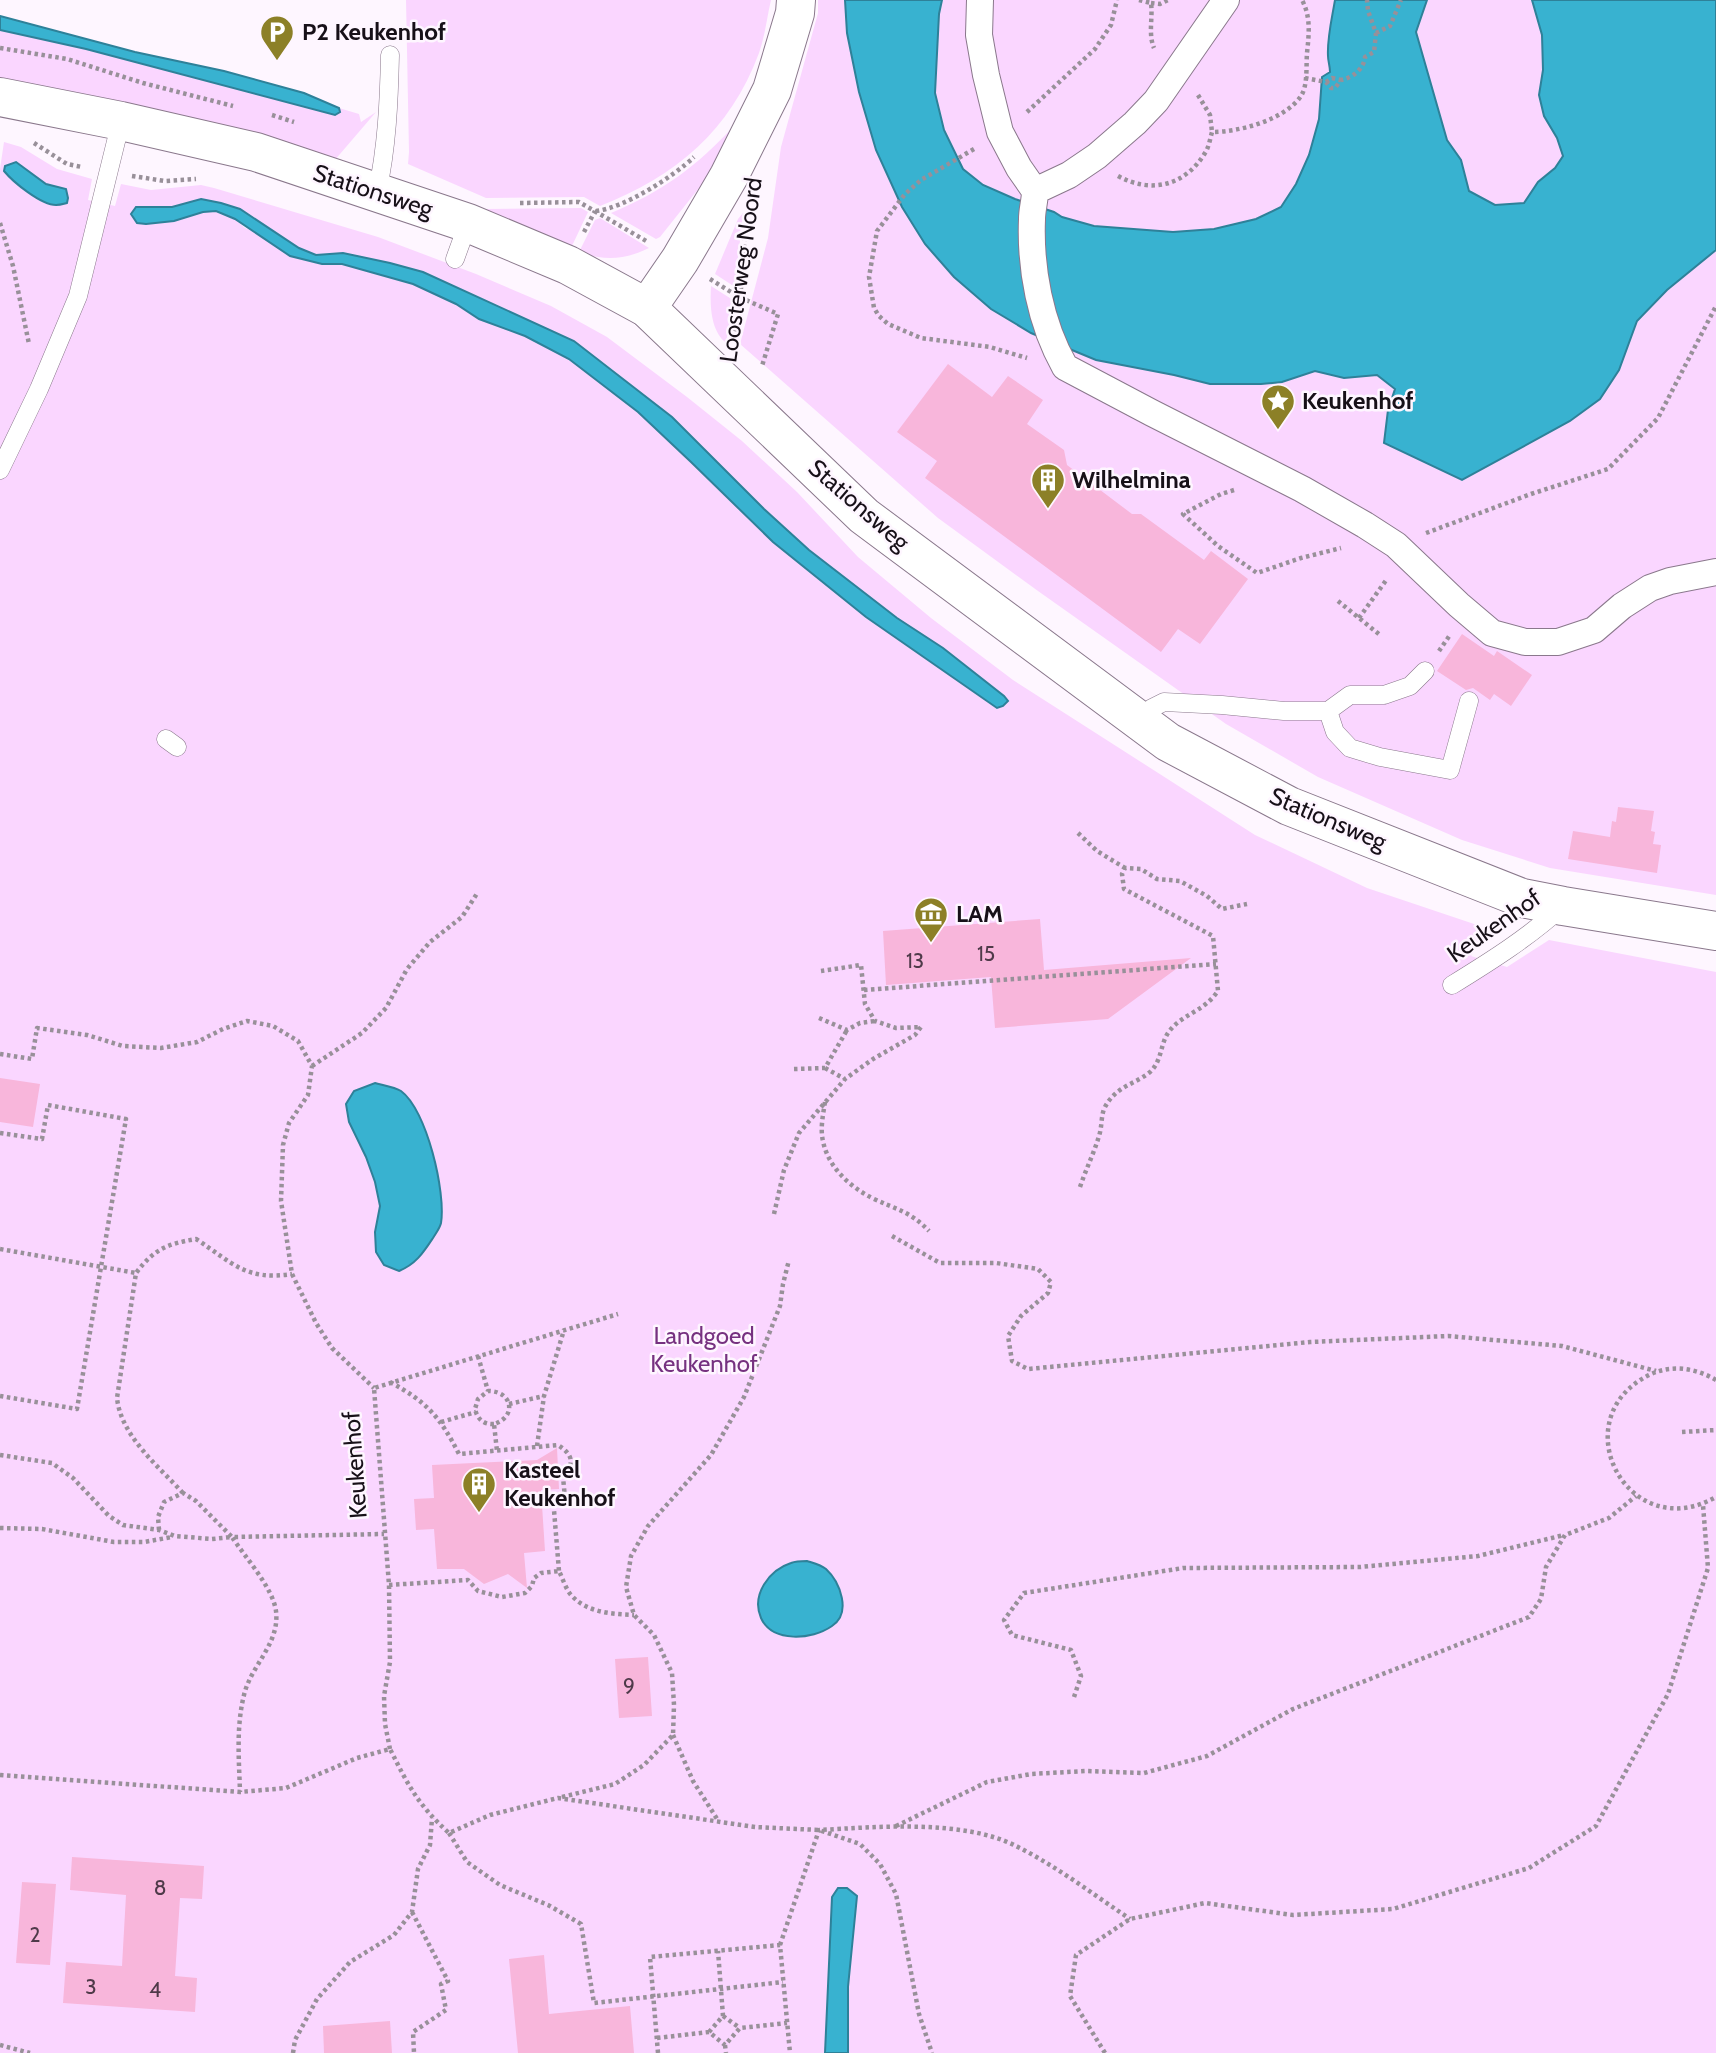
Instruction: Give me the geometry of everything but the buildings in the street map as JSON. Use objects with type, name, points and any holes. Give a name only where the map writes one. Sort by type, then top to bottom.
[{"type":"main road","name":"Loosterweg Noord","points":[[647,308],[680,260],[729,176],[772,90],[795,13],[796,0]]},
{"type":"main road","name":"Stationsweg","points":[[0,97],[256,152],[468,223],[568,265],[647,308],[741,380],[864,516],[1168,742],[1289,806],[1522,898],[1716,931]]},
{"type":"street","points":[[979,0],[979,36],[1000,132],[1035,195],[1032,218],[1035,277],[1042,311],[1061,360],[1302,489],[1392,544],[1492,633],[1525,642],[1558,642],[1594,630],[1622,606],[1650,588],[1716,572]]},
{"type":"street","points":[[1035,195],[1097,156],[1135,123],[1156,101],[1226,0]]},
{"type":"lane","points":[[377,192],[388,113],[390,55]]},
{"type":"lane","points":[[0,470],[39,389],[78,296],[121,121]]},
{"type":"lane","points":[[455,259],[468,223]]},
{"type":"lane","points":[[1139,721],[1152,708],[1164,702],[1284,711],[1328,711],[1350,695],[1384,695],[1410,686],[1424,671]]},
{"type":"lane","points":[[1328,711],[1335,732],[1350,748],[1380,757],[1450,770],[1469,701]]},
{"type":"lane","name":"Keukenhof","points":[[1452,985],[1504,953],[1563,906]]},
{"type":"path","points":[[1061,360],[922,338],[888,324],[878,316],[874,308],[869,277],[872,254],[877,231],[896,205],[921,180],[1000,132],[1036,104],[1095,49],[1111,25],[1117,0]]},
{"type":"path","points":[[1151,3],[1160,4],[1168,0]]},
{"type":"path","points":[[1097,156],[1107,169],[1133,184],[1150,186],[1174,183],[1189,173],[1206,152],[1212,132],[1234,131],[1273,118],[1290,108],[1302,95],[1305,78],[1309,27],[1307,9],[1302,0]]},
{"type":"path","points":[[1325,82],[1332,78],[1349,78],[1362,68],[1365,57],[1374,52],[1376,33],[1367,0]]},
{"type":"path","points":[[1376,33],[1390,26],[1401,0]]},
{"type":"path","points":[[1305,78],[1325,82],[1331,88],[1335,88],[1341,80]]},
{"type":"path","points":[[32,142],[67,164],[165,181],[197,178]]},
{"type":"path","points":[[595,211],[607,210],[655,187],[695,157]]},
{"type":"path","name":"Loosterweg Noord","points":[[741,380],[738,314],[747,211]]},
{"type":"path","points":[[0,223],[13,266],[39,389]]},
{"type":"path","points":[[739,297],[778,314],[741,380]]},
{"type":"path","points":[[1275,476],[1221,494],[1183,514],[1218,547],[1257,573],[1351,545],[1392,544],[1608,469],[1658,418],[1716,306]]},
{"type":"path","points":[[1359,618],[1392,544]]},
{"type":"path","points":[[1338,601],[1380,635]]},
{"type":"path","points":[[1424,671],[1467,612]]},
{"type":"path","points":[[1078,833],[1097,851],[1125,868],[1141,869],[1157,879],[1180,881],[1207,896],[1222,909],[1247,904]]},
{"type":"path","points":[[1080,1187],[1087,1164],[1096,1149],[1103,1111],[1124,1086],[1150,1072],[1158,1061],[1167,1034],[1218,991],[1213,936],[1124,889],[1122,874],[1125,868]]},
{"type":"path","points":[[312,1066],[362,1033],[386,1007],[407,969],[430,942],[462,917],[478,892]]},
{"type":"path","points":[[864,990],[1216,964]]},
{"type":"path","points":[[821,971],[861,965],[866,1004],[875,1021]]},
{"type":"path","points":[[819,1018],[847,1030]]},
{"type":"path","points":[[0,1054],[32,1059],[37,1028],[87,1035],[123,1046],[161,1048],[197,1042],[247,1021],[273,1026],[298,1041],[312,1066],[308,1095],[289,1124],[283,1145],[281,1202],[292,1274],[316,1323],[332,1348],[374,1388]]},
{"type":"path","points":[[774,1214],[783,1170],[799,1133],[845,1079],[915,1035],[921,1027],[895,1028],[875,1021],[860,1023],[847,1030],[825,1068]]},
{"type":"path","points":[[794,1069],[825,1068],[845,1079]]},
{"type":"path","points":[[825,1102],[822,1140],[830,1161],[846,1181],[871,1197],[917,1218],[929,1231]]},
{"type":"path","points":[[0,1133],[42,1139],[48,1105],[126,1119],[77,1409],[0,1396]]},
{"type":"path","points":[[892,1236],[940,1263],[996,1263],[1038,1269],[1051,1282],[1048,1293],[1021,1316],[1008,1336],[1012,1361],[1028,1369],[1310,1342],[1448,1336],[1562,1346],[1656,1371]]},
{"type":"path","points":[[240,1792],[239,1722],[244,1692],[274,1637],[276,1610],[263,1583],[232,1537],[196,1501],[183,1493],[124,1425],[118,1412],[117,1398],[136,1273],[147,1259],[169,1244],[196,1239],[247,1272],[273,1277],[292,1274]]},
{"type":"path","points":[[0,1249],[136,1273]]},
{"type":"path","points":[[720,1823],[693,1781],[673,1735],[672,1673],[654,1636],[634,1615],[626,1587],[631,1556],[648,1525],[711,1455],[744,1397],[779,1306],[789,1260]]},
{"type":"path","name":"Keukenhof","points":[[618,1314],[374,1388],[389,1585],[390,1662],[384,1696],[384,1724],[390,1749],[412,1793],[432,1818],[449,1833],[467,1862],[500,1885],[548,1905],[581,1924],[594,2003],[653,1996]]},
{"type":"path","points":[[537,1446],[544,1396],[564,1330]]},
{"type":"path","points":[[478,1356],[488,1391]]},
{"type":"path","points":[[1716,1380],[1704,1372],[1680,1368],[1656,1371],[1636,1381],[1620,1397],[1610,1417],[1607,1439],[1611,1461],[1621,1480],[1636,1496],[1657,1506],[1680,1510],[1703,1505],[1716,1497]]},
{"type":"path","points":[[390,1382],[412,1394],[433,1412],[459,1454],[558,1445],[567,1451],[571,1460],[563,1477],[565,1498],[553,1498],[559,1571],[570,1595],[584,1606],[609,1614],[634,1615]]},
{"type":"path","points":[[488,1391],[501,1393],[509,1404],[506,1417],[494,1424],[484,1422],[476,1412],[478,1399],[488,1391]]},
{"type":"path","points":[[509,1404],[544,1396]]},
{"type":"path","points":[[441,1422],[476,1412]]},
{"type":"path","points":[[494,1424],[498,1451]]},
{"type":"path","points":[[1682,1433],[1716,1430]]},
{"type":"path","points":[[0,1455],[52,1463],[73,1478],[109,1516],[123,1525],[159,1530],[175,1536]]},
{"type":"path","points":[[159,1530],[158,1517],[164,1502],[183,1493]]},
{"type":"path","points":[[1074,1698],[1081,1676],[1070,1650],[1012,1635],[1004,1620],[1024,1592],[1183,1568],[1360,1567],[1478,1556],[1564,1535],[1609,1518],[1636,1496]]},
{"type":"path","points":[[1105,2053],[1070,1996],[1076,1955],[1130,1919],[1206,1903],[1293,1915],[1393,1909],[1529,1868],[1596,1826],[1668,1694],[1708,1568],[1703,1505]]},
{"type":"path","points":[[0,1528],[42,1529],[114,1542],[144,1542],[175,1536],[212,1539],[384,1534]]},
{"type":"path","points":[[896,1826],[987,1782],[1031,1774],[1086,1771],[1144,1773],[1207,1756],[1293,1709],[1529,1617],[1541,1600],[1546,1567],[1564,1535]]},
{"type":"path","points":[[389,1585],[468,1580],[478,1591],[502,1597],[525,1593],[532,1586],[534,1578],[541,1573],[559,1571]]},
{"type":"path","points":[[449,1833],[490,1815],[615,1784],[644,1765],[673,1735]]},
{"type":"path","points":[[0,1775],[240,1792],[286,1788],[357,1758],[390,1749]]},
{"type":"path","points":[[558,1798],[755,1827],[819,1830],[896,1826],[974,1832],[1015,1845],[1130,1919]]},
{"type":"path","points":[[293,2053],[295,2040],[317,1999],[350,1962],[394,1935],[412,1912],[418,1869],[430,1845],[432,1818]]},
{"type":"path","points":[[789,2053],[780,1945],[819,1830]]},
{"type":"path","points":[[819,1830],[860,1844],[880,1864],[896,1894],[919,2014],[932,2053]]},
{"type":"path","points":[[412,1912],[448,1981],[442,1984],[446,2010],[413,2032],[414,2053]]},
{"type":"path","points":[[658,2053],[650,1957],[780,1945]]},
{"type":"path","points":[[657,2038],[709,2032],[723,2016],[718,1951]]},
{"type":"path","points":[[653,1996],[783,1982]]},
{"type":"path","points":[[723,2016],[740,2028],[787,2023]]},
{"type":"path","points":[[725,2045],[740,2028]]},
{"type":"path","points":[[709,2032],[725,2045],[726,2053]]},
{"type":"path","points":[[0,2045],[30,2053]]},
{"type":"green space","points":[[406,0],[771,0],[759,53],[747,81],[716,128],[676,165],[653,180],[600,206],[584,197],[486,198],[408,164]]},
{"type":"green space","name":"Keukenhof","points":[[818,0],[1716,0],[1716,895],[1550,868],[1462,840],[1318,777],[1226,724],[938,518],[740,344],[768,238],[781,147],[818,13]]},
{"type":"green space","points":[[0,30],[340,112],[339,108],[359,114],[361,122],[376,112],[334,161],[203,123],[0,78]]},
{"type":"green space","points":[[734,126],[703,183],[660,237],[656,239],[611,213],[678,177]]},
{"type":"green space","name":"Landgoed Keukenhof","points":[[4,142],[21,147],[57,169],[92,179],[88,200],[115,206],[121,184],[151,190],[201,185],[214,188],[378,237],[551,306],[607,337],[742,441],[797,492],[858,557],[931,618],[1013,680],[1255,835],[1367,888],[1489,929],[1471,956],[1507,967],[1549,940],[1716,972],[1716,2053],[0,2053],[0,169]],"holes":[[[201,199],[240,210],[291,243],[245,228],[235,219],[216,211],[179,219],[136,207],[172,207]],[[343,253],[423,272],[501,307],[604,363],[639,391],[391,265]],[[861,590],[943,648],[1004,696],[907,633]]]},
{"type":"green space","points":[[581,208],[588,212],[571,248],[482,211],[484,209]]},
{"type":"green space","points":[[743,213],[735,287],[715,274]]},
{"type":"green space","points":[[600,218],[649,248],[614,258],[579,252],[595,220]]},
{"type":"green space","points":[[711,286],[733,300],[726,343],[714,324]]},
{"type":"water","points":[[845,0],[942,0],[935,93],[944,130],[963,169],[983,185],[1062,217],[1094,226],[1173,232],[1214,229],[1256,219],[1281,207],[1296,184],[1309,155],[1319,119],[1322,77],[1330,72],[1328,42],[1335,0],[1427,0],[1416,32],[1447,140],[1461,160],[1469,191],[1495,205],[1524,203],[1538,182],[1555,168],[1563,156],[1557,138],[1544,116],[1539,95],[1543,70],[1542,35],[1532,0],[1716,0],[1716,250],[1667,290],[1637,321],[1619,370],[1600,399],[1570,421],[1462,480],[1384,443],[1388,410],[1395,389],[1377,375],[1344,378],[1315,371],[1282,382],[1210,384],[1096,360],[1031,333],[991,309],[954,277],[925,244],[902,207],[876,150],[859,92],[847,33]]},
{"type":"water","points":[[0,16],[304,93],[339,108],[340,112],[335,115],[86,49],[0,30]]},
{"type":"water","points":[[16,162],[46,184],[66,189],[67,203],[50,204],[20,187],[4,171],[5,166]]},
{"type":"water","points":[[201,199],[240,209],[299,248],[316,255],[343,253],[423,272],[574,341],[672,417],[809,550],[897,618],[943,648],[1008,701],[997,708],[866,617],[773,542],[638,412],[569,359],[525,336],[479,319],[456,304],[413,284],[342,264],[322,264],[290,256],[235,219],[216,211],[174,221],[146,224],[137,223],[131,214],[136,207],[172,207]]},
{"type":"water","points":[[375,1083],[401,1091],[419,1115],[433,1153],[441,1192],[439,1229],[419,1258],[399,1271],[384,1265],[376,1252],[375,1232],[380,1206],[366,1157],[349,1122],[346,1104],[354,1091]]},
{"type":"water","points":[[807,1561],[826,1569],[836,1582],[843,1606],[838,1620],[824,1631],[804,1636],[793,1637],[774,1632],[761,1618],[758,1601],[760,1592],[769,1577],[783,1566]]},
{"type":"water","points":[[838,1888],[847,1888],[857,1896],[848,1987],[848,2053],[825,2053],[832,1897]]},
{"type":"place","name":"P2 Keukenhof","points":[[277,62]]},
{"type":"place","name":"Keukenhof","points":[[1278,431]]},
{"type":"place","name":"Wilhelmina","points":[[1048,510]]},
{"type":"place","name":"LAM","points":[[931,944]]},
{"type":"place","name":"Kasteel Keukenhof","points":[[479,1514]]}]
